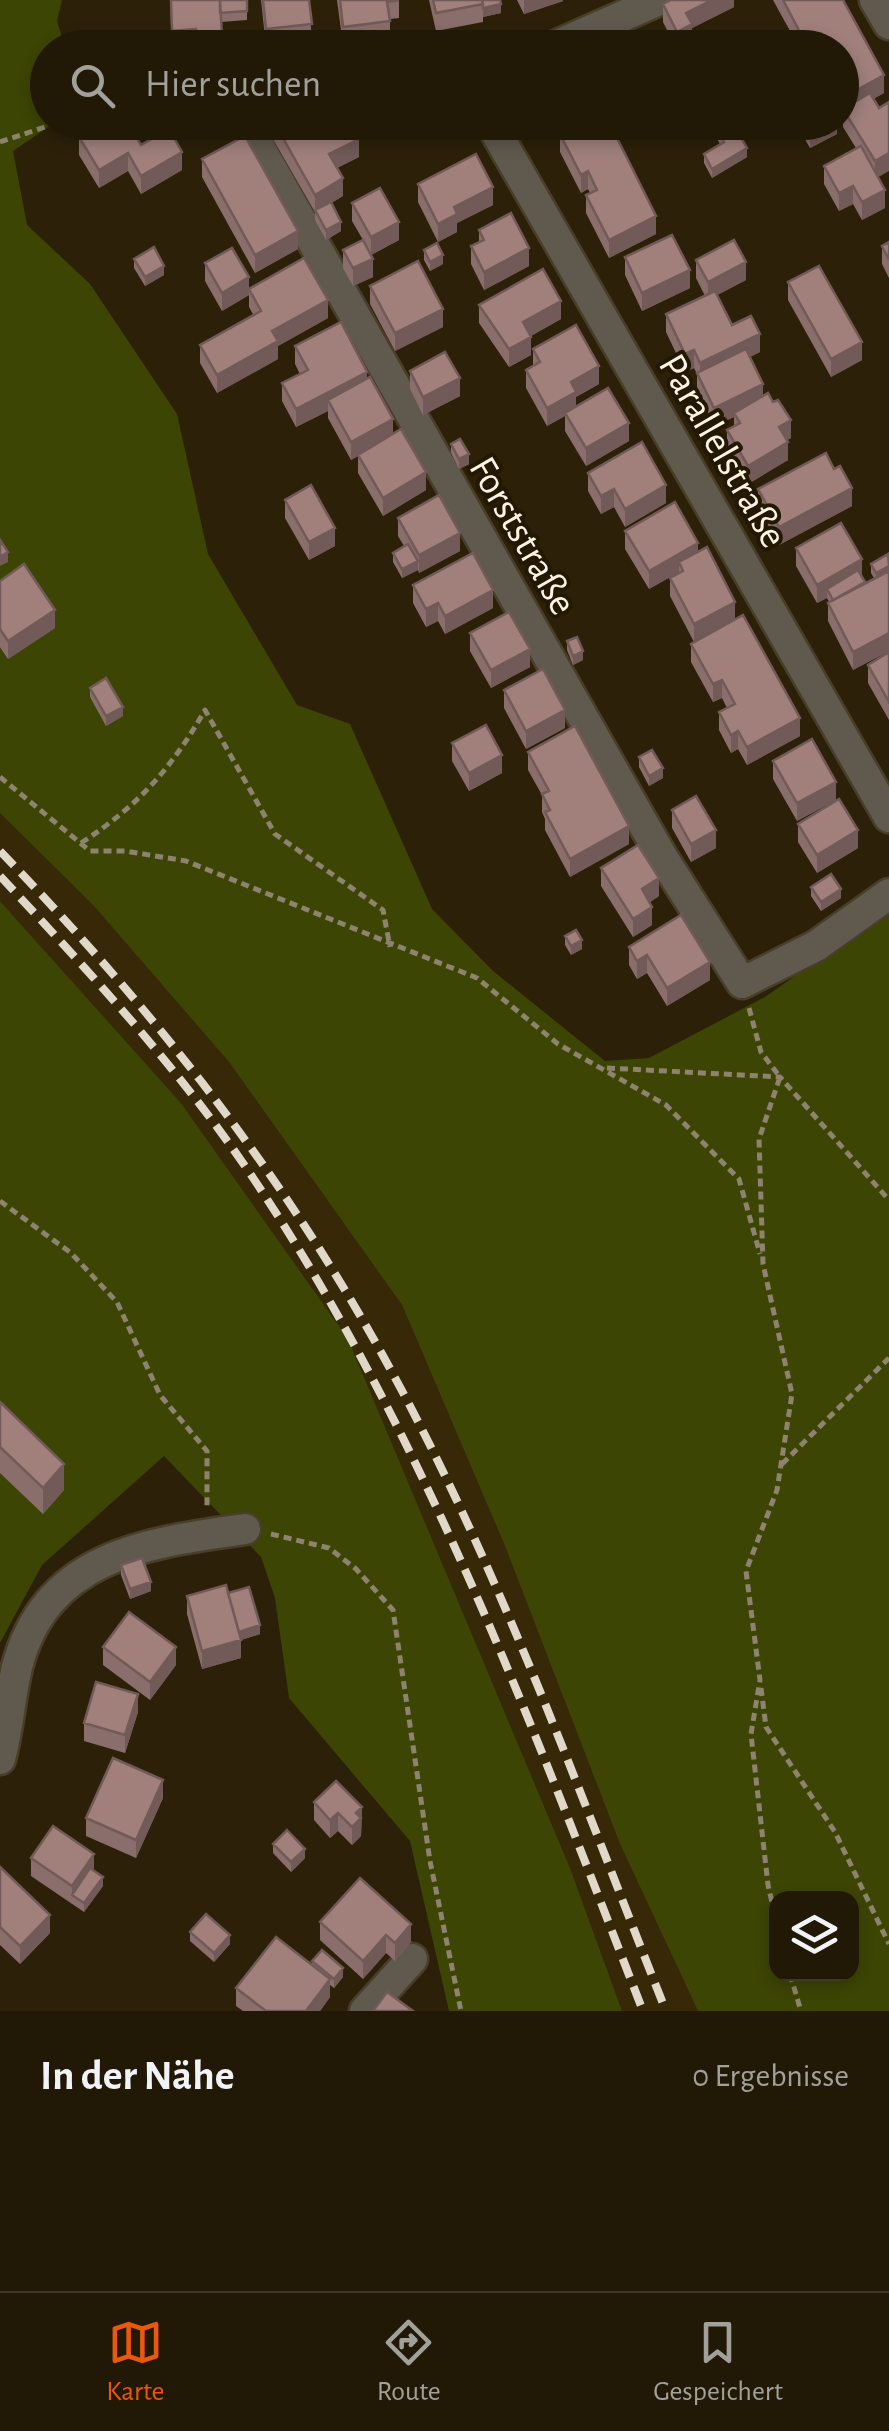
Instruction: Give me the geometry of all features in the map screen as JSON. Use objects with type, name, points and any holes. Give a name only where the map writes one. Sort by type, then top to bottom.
[{"type":"street","points":[[875,0],[889,24]]},
{"type":"street","points":[[590,30],[651,2]]},
{"type":"street","name":"Forststraße","points":[[255,140],[660,855],[742,983]]},
{"type":"street","name":"Parallelstraße","points":[[500,140],[889,818]]},
{"type":"street","points":[[742,983],[816,946],[889,894]]},
{"type":"street","points":[[0,1759],[18,1666],[32,1626],[58,1590],[99,1562],[245,1529]]},
{"type":"street","points":[[364,2011],[412,1959]]},
{"type":"path","points":[[0,142],[30,132]]},
{"type":"path","points":[[80,844],[111,824],[175,762],[205,710],[275,834],[382,910],[390,947]]},
{"type":"path","points":[[0,777],[90,851],[125,851],[186,862],[390,947],[477,978],[558,1044],[666,1106],[738,1179],[763,1264],[792,1394],[777,1490],[746,1571],[766,1727],[835,1832],[889,1944]]},
{"type":"path","points":[[742,983],[761,1052],[889,1200]]},
{"type":"path","points":[[604,1068],[780,1077]]},
{"type":"path","points":[[763,1264],[759,1140],[780,1077]]},
{"type":"path","points":[[0,1201],[71,1253],[117,1302],[160,1395],[206,1451],[208,1535]]},
{"type":"path","points":[[780,1466],[889,1358]]},
{"type":"path","points":[[245,1529],[329,1548],[356,1569],[393,1610],[430,1861],[461,2011]]},
{"type":"path","points":[[760,1680],[751,1734],[769,1891]]},
{"type":"path","points":[[792,1981],[801,2011]]},
{"type":"shaded area","points":[[0,813],[94,906],[229,1062],[402,1305],[505,1546],[620,1844],[698,2011],[622,2011],[570,1868],[348,1339],[181,1103],[0,901]]},
{"type":"green space","points":[[0,0],[62,0],[57,21],[60,30],[30,30],[30,139],[13,151],[27,225],[90,284],[177,414],[208,554],[297,705],[350,724],[432,909],[493,971],[605,1061],[649,1058],[765,997],[889,910],[889,2011],[698,2011],[620,1844],[505,1546],[402,1305],[229,1062],[94,906],[0,813]]},
{"type":"green space","points":[[0,901],[181,1103],[348,1339],[570,1868],[622,2011],[449,2011],[410,1841],[289,1698],[275,1598],[261,1557],[164,1456],[42,1565],[0,1643]]},
{"type":"building","points":[[171,0],[220,0],[222,30],[172,30]]},
{"type":"building","points":[[220,0],[247,0],[247,11],[220,13]]},
{"type":"building","points":[[263,0],[309,0],[312,24],[266,29]]},
{"type":"building","points":[[340,0],[399,0],[387,2],[390,21],[343,27]]},
{"type":"building","points":[[433,0],[482,0],[483,4],[436,13]]},
{"type":"building","points":[[482,0],[500,0],[501,4],[483,8]]},
{"type":"building","points":[[671,0],[712,0],[686,13],[692,24],[681,30],[676,30],[663,4]]},
{"type":"building","points":[[783,0],[843,0],[884,75],[859,89],[859,30],[799,30]]},
{"type":"building","points":[[870,93],[879,108],[889,102],[889,153],[875,161],[859,135],[859,100]]},
{"type":"building","points":[[81,140],[138,140],[141,145],[150,140],[175,140],[182,152],[141,176],[128,153],[99,170]]},
{"type":"building","points":[[238,140],[247,140],[298,231],[255,255],[202,159]]},
{"type":"building","points":[[284,140],[357,140],[329,154],[343,178],[315,195]]},
{"type":"building","points":[[563,140],[618,140],[656,216],[609,240],[586,195],[597,190],[588,171],[581,175]]},
{"type":"building","points":[[742,140],[747,148],[712,169],[704,154],[724,142]]},
{"type":"building","points":[[861,146],[885,190],[862,202],[853,186],[839,193],[824,166]]},
{"type":"building","points":[[476,154],[493,187],[454,207],[457,214],[438,224],[418,184]]},
{"type":"building","points":[[380,188],[399,222],[371,237],[352,203]]},
{"type":"building","points":[[331,202],[341,222],[326,230],[315,210]]},
{"type":"building","points":[[511,213],[529,248],[484,272],[471,246],[484,240],[479,230]]},
{"type":"building","points":[[672,235],[690,270],[642,293],[625,257]]},
{"type":"building","points":[[363,240],[373,259],[353,268],[343,250]]},
{"type":"building","points":[[734,240],[746,262],[708,282],[696,260]]},
{"type":"building","points":[[889,242],[889,260],[882,246]]},
{"type":"building","points":[[437,243],[443,255],[430,262],[424,250]]},
{"type":"building","points":[[154,247],[164,266],[145,277],[134,259]]},
{"type":"building","points":[[232,248],[249,277],[222,293],[205,263]]},
{"type":"building","points":[[304,258],[328,300],[272,331],[278,341],[217,375],[200,345],[261,311],[249,289]]},
{"type":"building","points":[[418,261],[443,309],[395,333],[370,286]]},
{"type":"building","points":[[819,266],[862,342],[831,359],[788,282]]},
{"type":"building","points":[[543,269],[561,301],[523,322],[531,337],[509,349],[479,305]]},
{"type":"building","points":[[715,291],[732,325],[751,316],[760,334],[700,363],[694,350],[685,354],[666,314]]},
{"type":"building","points":[[341,322],[367,372],[296,409],[282,383],[308,370],[295,346]]},
{"type":"building","points":[[576,325],[599,366],[571,382],[576,392],[547,408],[526,370],[540,362],[533,349]]},
{"type":"building","points":[[746,349],[763,384],[714,408],[697,373]]},
{"type":"building","points":[[445,352],[460,378],[423,397],[410,371]]},
{"type":"building","points":[[370,377],[393,419],[351,442],[328,400]]},
{"type":"building","points":[[608,388],[629,423],[586,448],[565,413]]},
{"type":"building","points":[[768,393],[773,402],[778,400],[791,420],[779,427],[788,442],[748,466],[727,430],[740,423],[734,413]]},
{"type":"building","points":[[401,429],[426,472],[383,498],[358,455]]},
{"type":"building","points":[[460,439],[469,454],[459,459],[451,444]]},
{"type":"building","points":[[642,442],[666,485],[625,509],[614,489],[601,496],[588,473]]},
{"type":"building","points":[[826,453],[834,469],[840,466],[852,488],[779,527],[758,489]]},
{"type":"building","points":[[311,485],[335,528],[309,542],[285,500]]},
{"type":"building","points":[[439,495],[460,533],[419,555],[398,518]]},
{"type":"building","points":[[675,502],[698,543],[649,571],[625,531]]},
{"type":"building","points":[[841,523],[862,559],[817,585],[796,548]]},
{"type":"building","points":[[0,540],[8,552],[0,557]]},
{"type":"building","points":[[408,544],[418,561],[402,569],[393,553]]},
{"type":"building","points":[[707,547],[735,602],[694,624],[670,578],[683,571],[679,562]]},
{"type":"building","points":[[473,553],[493,590],[445,616],[438,603],[426,609],[413,585]]},
{"type":"building","points":[[888,554],[889,566],[876,573],[871,564]]},
{"type":"building","points":[[24,564],[55,610],[8,641],[0,629],[0,581]]},
{"type":"building","points":[[858,570],[865,582],[833,600],[827,589]]},
{"type":"building","points":[[889,571],[889,633],[853,652],[828,603]]},
{"type":"building","points":[[509,612],[530,649],[491,670],[470,633]]},
{"type":"building","points":[[743,615],[800,718],[747,747],[738,731],[731,735],[719,712],[735,704],[722,680],[713,684],[691,644]]},
{"type":"building","points":[[577,637],[583,651],[573,656],[567,641]]},
{"type":"building","points":[[889,652],[889,702],[868,665]]},
{"type":"building","points":[[543,669],[565,710],[526,731],[504,690]]},
{"type":"building","points":[[106,678],[123,707],[106,716],[90,688]]},
{"type":"building","points":[[486,725],[502,755],[469,773],[452,743]]},
{"type":"building","points":[[575,726],[629,826],[570,859],[545,812],[550,810],[542,794],[549,791],[528,752]]},
{"type":"building","points":[[812,739],[836,782],[797,803],[773,761]]},
{"type":"building","points":[[652,750],[663,768],[649,776],[639,757]]},
{"type":"building","points":[[696,796],[716,830],[691,844],[672,810]]},
{"type":"building","points":[[839,799],[858,830],[817,855],[798,824]]},
{"type":"building","points":[[638,845],[659,878],[642,889],[652,907],[633,919],[601,868]]},
{"type":"building","points":[[831,874],[841,889],[821,902],[811,887]]},
{"type":"building","points":[[681,915],[710,962],[667,988],[647,955],[637,961],[629,947]]},
{"type":"building","points":[[576,930],[582,940],[571,946],[565,936]]},
{"type":"building","points":[[0,1402],[64,1464],[43,1488],[0,1447]]},
{"type":"building","points":[[142,1558],[151,1582],[130,1589],[121,1565]]},
{"type":"building","points":[[226,1585],[241,1640],[202,1651],[187,1596]]},
{"type":"building","points":[[249,1587],[260,1625],[239,1632],[228,1593]]},
{"type":"building","points":[[129,1612],[176,1647],[150,1682],[103,1647]]},
{"type":"building","points":[[96,1682],[138,1694],[125,1735],[84,1723]]},
{"type":"building","points":[[113,1758],[163,1780],[136,1840],[86,1818]]},
{"type":"building","points":[[336,1781],[362,1807],[356,1813],[361,1818],[352,1827],[338,1813],[330,1820],[314,1802]]},
{"type":"building","points":[[53,1826],[94,1854],[72,1886],[31,1858]]},
{"type":"building","points":[[287,1830],[305,1849],[291,1862],[273,1844]]},
{"type":"building","points":[[0,1867],[50,1915],[20,1946],[0,1927]]},
{"type":"building","points":[[90,1868],[103,1877],[84,1903],[72,1895]]},
{"type":"building","points":[[360,1878],[411,1924],[395,1943],[386,1935],[363,1961],[320,1922]]},
{"type":"building","points":[[206,1914],[230,1935],[214,1953],[190,1932]]},
{"type":"building","points":[[276,1937],[330,1979],[306,2011],[266,2011],[236,1988]]},
{"type":"building","points":[[322,1950],[343,1968],[334,1979],[312,1961]]},
{"type":"building","points":[[387,1992],[413,2011],[373,2011]]},
{"type":"railway","points":[[0,851],[102,961],[197,1076],[285,1197],[365,1324],[410,1406],[491,1575],[666,2011]]},
{"type":"railway","points":[[0,876],[105,991],[205,1111],[265,1196],[324,1292],[379,1391],[475,1593],[643,2011]]}]
